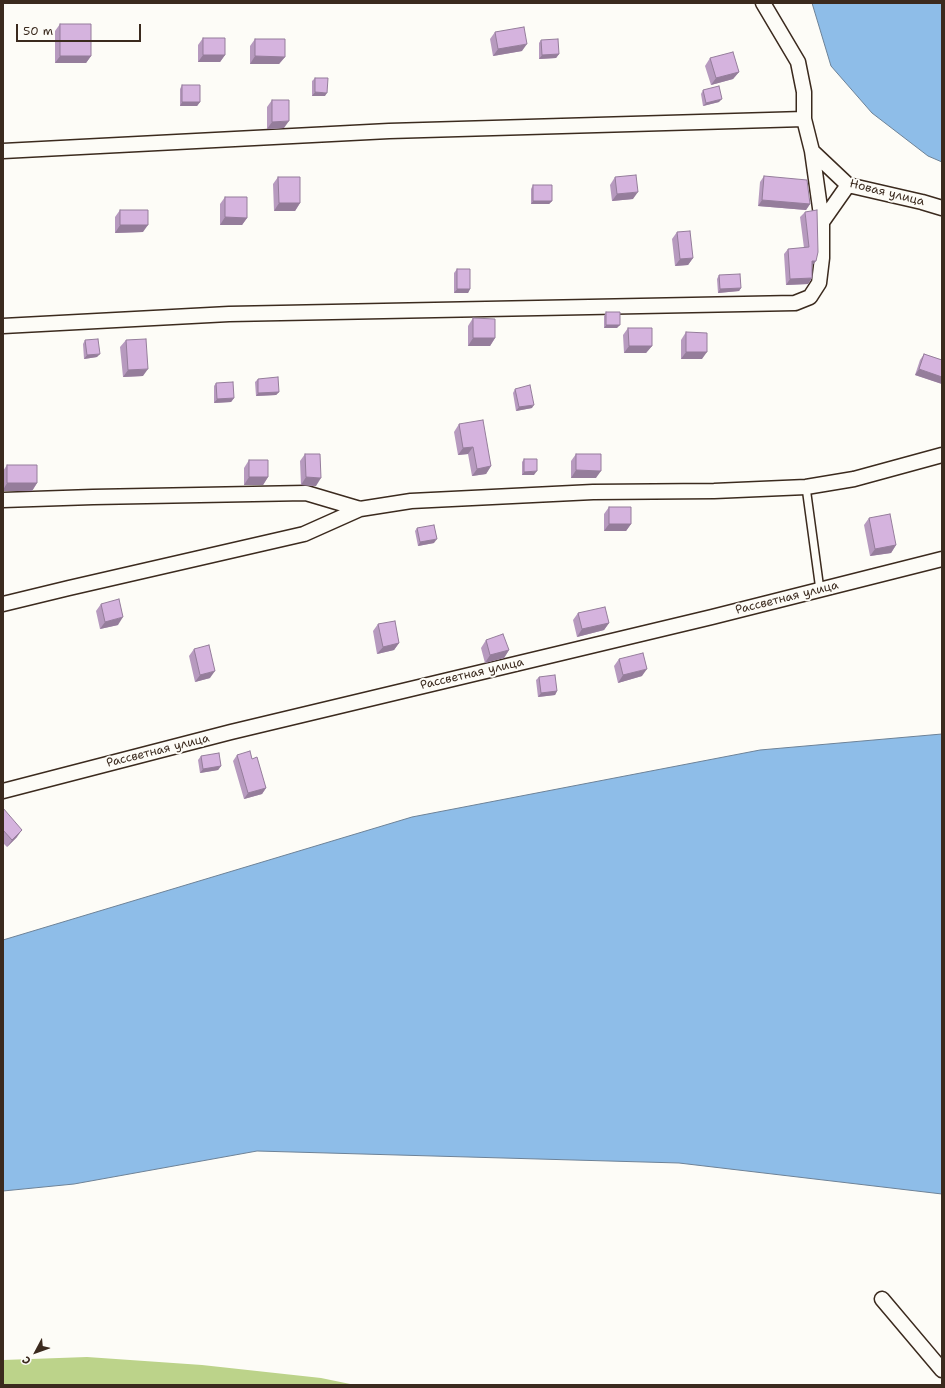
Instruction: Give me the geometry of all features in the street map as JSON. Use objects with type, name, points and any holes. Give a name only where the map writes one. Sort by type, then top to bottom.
[{"type":"street","points":[[3,326],[229,314],[795,303],[810,297],[819,283],[822,258],[822,222],[812,151],[804,119],[804,92],[798,62],[762,3]]},
{"type":"street","points":[[3,150],[389,131],[804,119]]},
{"type":"street","name":"Новая улица","points":[[812,151],[848,185],[942,208]]},
{"type":"street","points":[[822,222],[848,185]]},
{"type":"street","points":[[3,604],[304,534],[360,509],[411,501],[593,492],[714,491],[806,487],[854,478],[942,455]]},
{"type":"street","points":[[3,500],[306,494],[360,509]]},
{"type":"street","name":"Рассветная улица","points":[[3,791],[231,732],[942,560]]},
{"type":"street","points":[[882,1299],[942,1370]]},
{"type":"lane","points":[[806,487],[820,590]]},
{"type":"green space","points":[[87,1357],[202,1365],[321,1378],[355,1385],[3,1385],[3,1360]]},
{"type":"water","points":[[812,3],[942,3],[942,162],[928,156],[872,113],[831,66]]},
{"type":"water","points":[[942,734],[942,1194],[679,1163],[257,1151],[74,1184],[3,1191],[3,940],[412,817],[760,750]]},
{"type":"building","points":[[60,24],[91,24],[91,56],[60,56]]},
{"type":"building","points":[[524,27],[527,44],[498,49],[495,32]]},
{"type":"building","points":[[203,38],[225,38],[225,55],[203,55]]},
{"type":"building","points":[[255,39],[285,39],[285,57],[255,56]]},
{"type":"building","points":[[558,39],[559,54],[542,55],[541,40]]},
{"type":"building","points":[[733,52],[739,72],[716,78],[710,58]]},
{"type":"building","points":[[315,78],[328,78],[327,93],[315,92]]},
{"type":"building","points":[[182,85],[200,85],[200,102],[182,102]]},
{"type":"building","points":[[719,86],[722,99],[706,103],[703,90]]},
{"type":"building","points":[[272,100],[289,100],[289,121],[272,122]]},
{"type":"building","points":[[636,175],[638,192],[617,194],[615,177]]},
{"type":"building","points":[[764,176],[807,180],[810,204],[762,200]]},
{"type":"building","points":[[278,177],[300,177],[300,203],[279,203]]},
{"type":"building","points":[[533,185],[552,185],[552,201],[533,201]]},
{"type":"building","points":[[225,197],[247,197],[247,218],[225,217]]},
{"type":"building","points":[[120,210],[148,210],[148,225],[120,225]]},
{"type":"building","points":[[817,210],[818,252],[816,261],[812,261],[812,278],[790,279],[788,249],[809,247],[805,212]]},
{"type":"building","points":[[690,231],[693,258],[680,259],[677,232]]},
{"type":"building","points":[[457,269],[470,269],[470,289],[457,289]]},
{"type":"building","points":[[740,274],[741,288],[720,289],[719,275]]},
{"type":"building","points":[[606,312],[620,312],[620,325],[606,325]]},
{"type":"building","points":[[473,318],[495,319],[495,338],[473,338]]},
{"type":"building","points":[[628,328],[652,328],[652,346],[629,346]]},
{"type":"building","points":[[686,332],[707,333],[707,352],[686,352]]},
{"type":"building","points":[[98,339],[100,354],[87,355],[85,340]]},
{"type":"building","points":[[146,339],[148,369],[128,370],[126,340]]},
{"type":"building","points":[[924,354],[942,360],[942,377],[919,369]]},
{"type":"building","points":[[278,377],[279,392],[258,393],[258,379]]},
{"type":"building","points":[[233,382],[234,398],[217,399],[216,383]]},
{"type":"building","points":[[530,385],[534,405],[519,407],[515,389]]},
{"type":"building","points":[[483,420],[491,466],[477,469],[473,447],[463,448],[459,424]]},
{"type":"building","points":[[305,454],[320,454],[321,478],[306,477]]},
{"type":"building","points":[[576,454],[601,454],[601,471],[576,470]]},
{"type":"building","points":[[524,459],[537,459],[537,471],[524,472]]},
{"type":"building","points":[[249,460],[268,460],[268,477],[249,477]]},
{"type":"building","points":[[7,465],[37,465],[37,483],[7,483]]},
{"type":"building","points":[[609,507],[631,507],[631,524],[609,524]]},
{"type":"building","points":[[890,514],[896,545],[875,549],[869,518]]},
{"type":"building","points":[[434,525],[437,539],[420,542],[417,528]]},
{"type":"building","points":[[119,599],[123,617],[105,622],[101,604]]},
{"type":"building","points":[[605,607],[609,623],[582,629],[578,613]]},
{"type":"building","points":[[395,621],[399,643],[383,647],[378,624]]},
{"type":"building","points":[[503,634],[509,650],[490,655],[486,640]]},
{"type":"building","points":[[209,645],[215,671],[200,675],[194,649]]},
{"type":"building","points":[[643,653],[647,669],[623,675],[619,659]]},
{"type":"building","points":[[555,675],[557,691],[541,693],[539,677]]},
{"type":"building","points":[[250,751],[252,759],[257,757],[266,788],[248,793],[237,755]]},
{"type":"building","points":[[219,753],[221,766],[203,769],[201,756]]},
{"type":"building","points":[[3,808],[22,830],[12,840],[3,830]]}]
